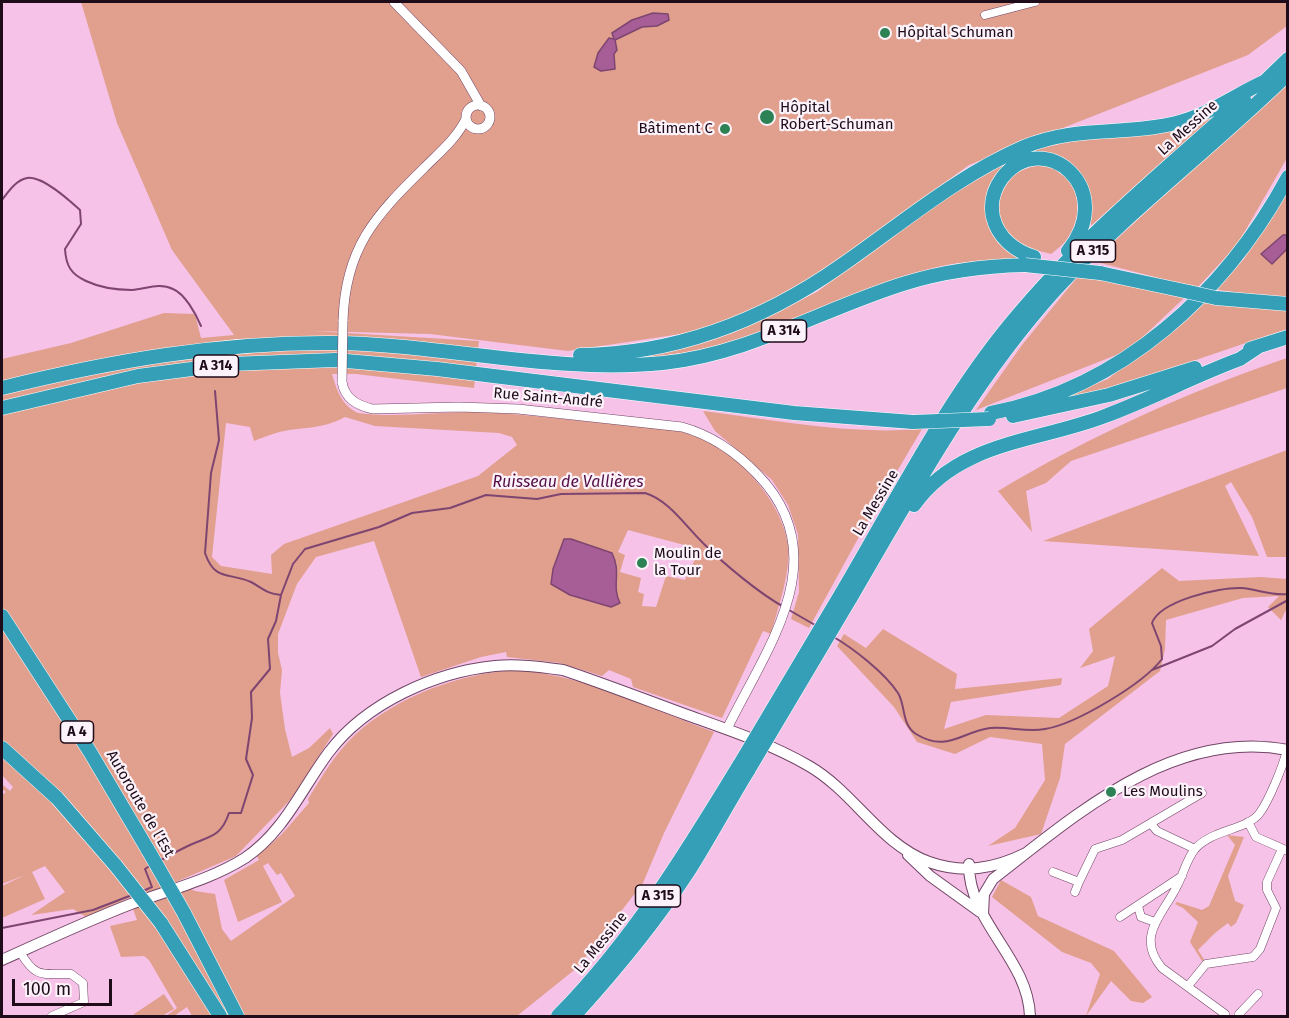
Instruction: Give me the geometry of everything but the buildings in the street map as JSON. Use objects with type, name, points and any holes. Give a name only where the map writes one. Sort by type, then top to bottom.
[{"type":"highway","name":"La Messine","points":[[558,1017],[614,955],[656,899],[744,766],[845,597],[949,411],[1012,321],[1080,249],[1125,206],[1266,81],[1287,59]]},
{"type":"highway","name":"La Messine","points":[[845,597],[872,561],[961,413],[1024,326],[1111,234],[1287,74]]},
{"type":"highway","points":[[538,360],[656,348],[712,334],[740,324],[810,286],[944,191],[1007,154],[1036,142],[1076,131],[1148,127],[1191,119],[1218,108],[1266,81]]},
{"type":"highway","points":[[1012,321],[1071,248],[1080,233],[1085,217],[1084,192],[1078,180],[1067,168],[1046,160],[1029,160],[1009,171],[996,188],[992,207],[994,221],[1003,237],[1030,261]]},
{"type":"highway","points":[[990,416],[1076,387],[1124,361],[1145,345],[1230,265],[1253,234],[1287,177]]},
{"type":"highway","name":"A 314","points":[[2,388],[137,357],[264,345],[334,343],[628,365],[686,361],[764,338],[906,283],[958,270],[1030,261],[1102,272],[1216,298],[1287,304]]},
{"type":"highway","name":"A 314","points":[[2,408],[138,376],[230,364],[335,360],[437,369],[849,418],[915,420],[990,416],[1050,409],[1108,395],[1287,337]]},
{"type":"highway","points":[[872,561],[927,488],[965,459],[986,450],[1104,417],[1240,358],[1258,346]]},
{"type":"highway","name":"Autoroute de l’Est","points":[[2,616],[90,752],[148,850],[237,1017]]},
{"type":"highway","points":[[2,748],[57,798],[116,866],[161,923],[220,1017]]},
{"type":"highway","name":"La Messine","points":[[574,1017],[620,964],[688,872],[744,766]]},
{"type":"main road","points":[[2,960],[77,926],[213,874],[245,857],[287,816],[329,752],[349,729],[385,703],[450,676],[482,668],[515,665],[563,670],[727,729],[811,767],[833,782],[868,814],[930,876],[983,914]]},
{"type":"main road","points":[[983,914],[987,887],[993,879],[1107,794],[1146,772],[1185,757],[1240,745],[1287,750]]},
{"type":"main road","points":[[868,814],[922,851],[969,866]]},
{"type":"main road","points":[[896,843],[928,861],[969,866],[993,866],[1028,851]]},
{"type":"main road","points":[[969,866],[972,890],[983,914],[1022,977],[1030,1017]]},
{"type":"street","points":[[394,2],[436,43],[469,85],[481,106],[488,111],[489,120],[484,127],[476,129],[466,119],[470,108],[469,85]]},
{"type":"street","points":[[985,15],[1019,3],[1035,2]]},
{"type":"street","points":[[470,108],[481,106]]},
{"type":"street","name":"Rue Saint-André","points":[[466,119],[457,136],[389,203],[364,234],[356,249],[346,280],[342,382],[349,398],[372,409],[459,407],[518,409],[660,423],[699,431],[748,464],[766,483],[781,507],[793,549],[788,599],[782,621],[762,666],[727,729]]},
{"type":"street","name":"Rue Saint-André","points":[[457,136],[476,129]]},
{"type":"street","points":[[1258,994],[1240,1015],[1234,1010],[1225,1015],[1158,964],[1150,942],[1155,922],[1170,901],[1195,849],[1224,830],[1248,822],[1260,813],[1287,750]]},
{"type":"street","points":[[1075,892],[1095,849],[1122,840],[1202,793]]},
{"type":"street","points":[[1188,986],[1206,964],[1247,959],[1260,949],[1276,908],[1267,890],[1267,882],[1285,850],[1256,837],[1248,822]]},
{"type":"street","points":[[1151,824],[1157,831],[1195,849]]},
{"type":"street","points":[[1053,872],[1079,882]]},
{"type":"street","points":[[1112,913],[1123,918],[1183,876]]},
{"type":"street","points":[[1138,906],[1141,917],[1155,922]]},
{"type":"street","points":[[20,952],[36,973],[48,976],[71,974],[83,983],[84,1002],[52,1017]]},
{"type":"shaded area","points":[[81,2],[1287,2],[1287,26],[1248,55],[969,165],[802,286],[707,330],[568,351],[430,334],[313,331],[479,341],[474,388],[356,374],[332,374],[344,402],[358,413],[386,415],[488,413],[682,432],[709,442],[740,464],[766,494],[784,528],[788,545],[788,567],[771,634],[763,631],[722,718],[633,687],[631,679],[609,670],[602,676],[560,663],[507,657],[506,652],[481,657],[421,677],[374,541],[316,557],[297,584],[278,634],[278,653],[282,670],[280,693],[292,757],[309,748],[330,728],[333,734],[291,799],[236,856],[176,882],[195,891],[215,894],[222,929],[231,941],[295,896],[281,873],[277,875],[268,863],[263,866],[282,902],[238,922],[224,880],[259,860],[257,856],[282,834],[309,803],[308,799],[321,777],[336,756],[362,728],[380,715],[420,694],[441,685],[484,674],[505,671],[531,672],[591,685],[714,732],[664,833],[643,883],[578,967],[517,1016],[192,1016],[187,1007],[174,1016],[166,1016],[177,1008],[149,960],[144,956],[121,957],[110,926],[137,920],[129,898],[86,917],[73,909],[31,915],[65,892],[45,866],[32,872],[45,899],[2,918],[2,886],[25,875],[2,884],[2,795],[6,792],[2,789],[2,784],[10,791],[13,787],[2,775],[2,359],[71,343],[164,313],[195,314],[201,338],[234,335],[172,250],[117,123]],"holes":[[[345,417],[375,426],[499,433],[512,437],[517,445],[478,476],[284,544],[271,555],[272,574],[221,566],[212,557],[226,423],[250,427],[254,441],[285,431],[327,424]],[[628,530],[688,546],[687,552],[696,557],[685,580],[666,576],[656,607],[642,606],[644,594],[638,592],[641,578],[620,572],[625,555],[618,552]]]},
{"type":"shaded area","points":[[653,13],[668,14],[669,20],[657,26],[642,27],[615,40],[617,50],[614,54],[615,69],[601,71],[594,67],[598,53],[609,38],[614,39],[612,33],[632,20]]},
{"type":"shaded area","points":[[1287,81],[1287,158],[1237,245],[1197,288],[1093,261]]},
{"type":"shaded area","points":[[1217,113],[1092,225],[1087,222],[1084,184],[1032,155],[987,203],[1026,259],[978,261],[942,266],[893,280],[746,337],[708,348],[670,355],[630,357],[732,333],[817,292],[931,205],[980,174],[1043,144]]},
{"type":"shaded area","points":[[1041,164],[1064,174],[1076,194],[1078,206],[1072,231],[1065,242],[1051,254],[1028,248],[1013,240],[1003,230],[999,217],[999,199],[1004,183],[1015,173]]},
{"type":"shaded area","points":[[1287,186],[1287,298],[1262,297],[1214,289],[1244,259]]},
{"type":"shaded area","points":[[1283,235],[1287,235],[1287,249],[1272,264],[1261,254]]},
{"type":"shaded area","points":[[1079,275],[1114,280],[1184,298],[1129,350],[976,410],[1022,345]]},
{"type":"shaded area","points":[[1201,303],[1287,308],[1287,329],[1128,383],[1050,402],[1108,379]]},
{"type":"shaded area","points":[[1287,358],[1287,388],[1071,461],[1046,483],[1026,491],[1032,532],[998,491],[1067,452],[1139,417]]},
{"type":"shaded area","points":[[703,411],[839,428],[922,429],[809,628],[791,619],[799,592],[798,534],[788,505],[772,480],[715,431]]},
{"type":"shaded area","points":[[1287,450],[1287,557],[1267,557],[1252,517],[1231,482],[1225,486],[1259,556],[1043,541]]},
{"type":"shaded area","points":[[564,539],[571,539],[612,553],[616,567],[617,597],[620,603],[611,607],[570,595],[551,584],[553,569]]},
{"type":"shaded area","points":[[1162,568],[1179,581],[1261,577],[1287,579],[1287,608],[1281,620],[1268,607],[1279,596],[1243,598],[1166,620],[1165,649],[1160,671],[1065,744],[1060,778],[1041,834],[988,846],[1015,828],[1045,780],[1042,744],[990,737],[955,754],[917,742],[894,707],[837,646],[844,634],[866,648],[883,629],[957,674],[955,689],[1062,678],[1061,685],[951,702],[944,729],[986,715],[1059,718],[1108,686],[1115,656],[1080,668],[1093,651],[1089,629]]},
{"type":"shaded area","points":[[1227,835],[1244,837],[1228,876],[1235,901],[1244,905],[1236,923],[1231,927],[1228,923],[1198,950],[1205,961],[1202,961],[1190,942],[1198,922],[1175,904],[1177,902],[1202,910],[1209,906],[1235,845]]},
{"type":"shaded area","points":[[1001,880],[1031,897],[1038,916],[1114,951],[1152,997],[1143,1003],[1131,1001],[1111,981],[1086,1016],[1100,974],[1091,963],[1062,952],[992,897]]},
{"type":"shaded area","points":[[164,994],[174,1009],[162,1016],[135,1016],[134,1014]]},
{"type":"waterway","name":"Ruisseau de Vallières","points":[[2,200],[23,179],[33,178],[48,184],[80,210],[81,224],[65,249],[68,265],[73,272],[86,281],[108,288],[132,290],[158,286],[173,289],[186,300],[201,326]]},
{"type":"waterway","name":"Ruisseau de Vallières","points":[[215,391],[219,440],[211,473],[205,553],[213,568],[223,575],[243,579],[268,592],[281,595],[293,564],[305,549],[379,527],[412,513],[450,508],[486,495],[537,499],[561,494],[645,493],[669,508],[697,537],[753,587],[784,607]]},
{"type":"waterway","name":"Ruisseau de Vallières","points":[[832,636],[868,662],[892,685],[898,693],[911,730],[927,739],[945,742],[990,728],[1031,730],[1058,726],[1108,702],[1140,680],[1162,659],[1161,646],[1152,623],[1157,615],[1178,602],[1205,593],[1231,588],[1288,594]]},
{"type":"waterway","points":[[159,861],[214,835],[222,827],[229,813],[241,813],[253,775],[246,759],[252,718],[251,692],[270,669],[268,639],[276,621],[281,595]]},
{"type":"waterway","points":[[1152,670],[1212,646],[1235,629],[1288,600]]},
{"type":"waterway","name":"Ruisseau de Vallières","points":[[789,610],[815,625]]},
{"type":"waterway","points":[[143,891],[152,887],[145,869],[151,865]]},
{"type":"waterway","points":[[2,928],[93,910],[132,895]]},
{"type":"place","name":"Hôpital Schuman","points":[[885,33]]},
{"type":"place","name":"Hôpital Robert-Schuman","points":[[767,117]]},
{"type":"place","name":"Bâtiment C","points":[[725,129]]},
{"type":"place","name":"Moulin de la Tour","points":[[642,563]]},
{"type":"place","name":"Les Moulins","points":[[1111,792]]}]
